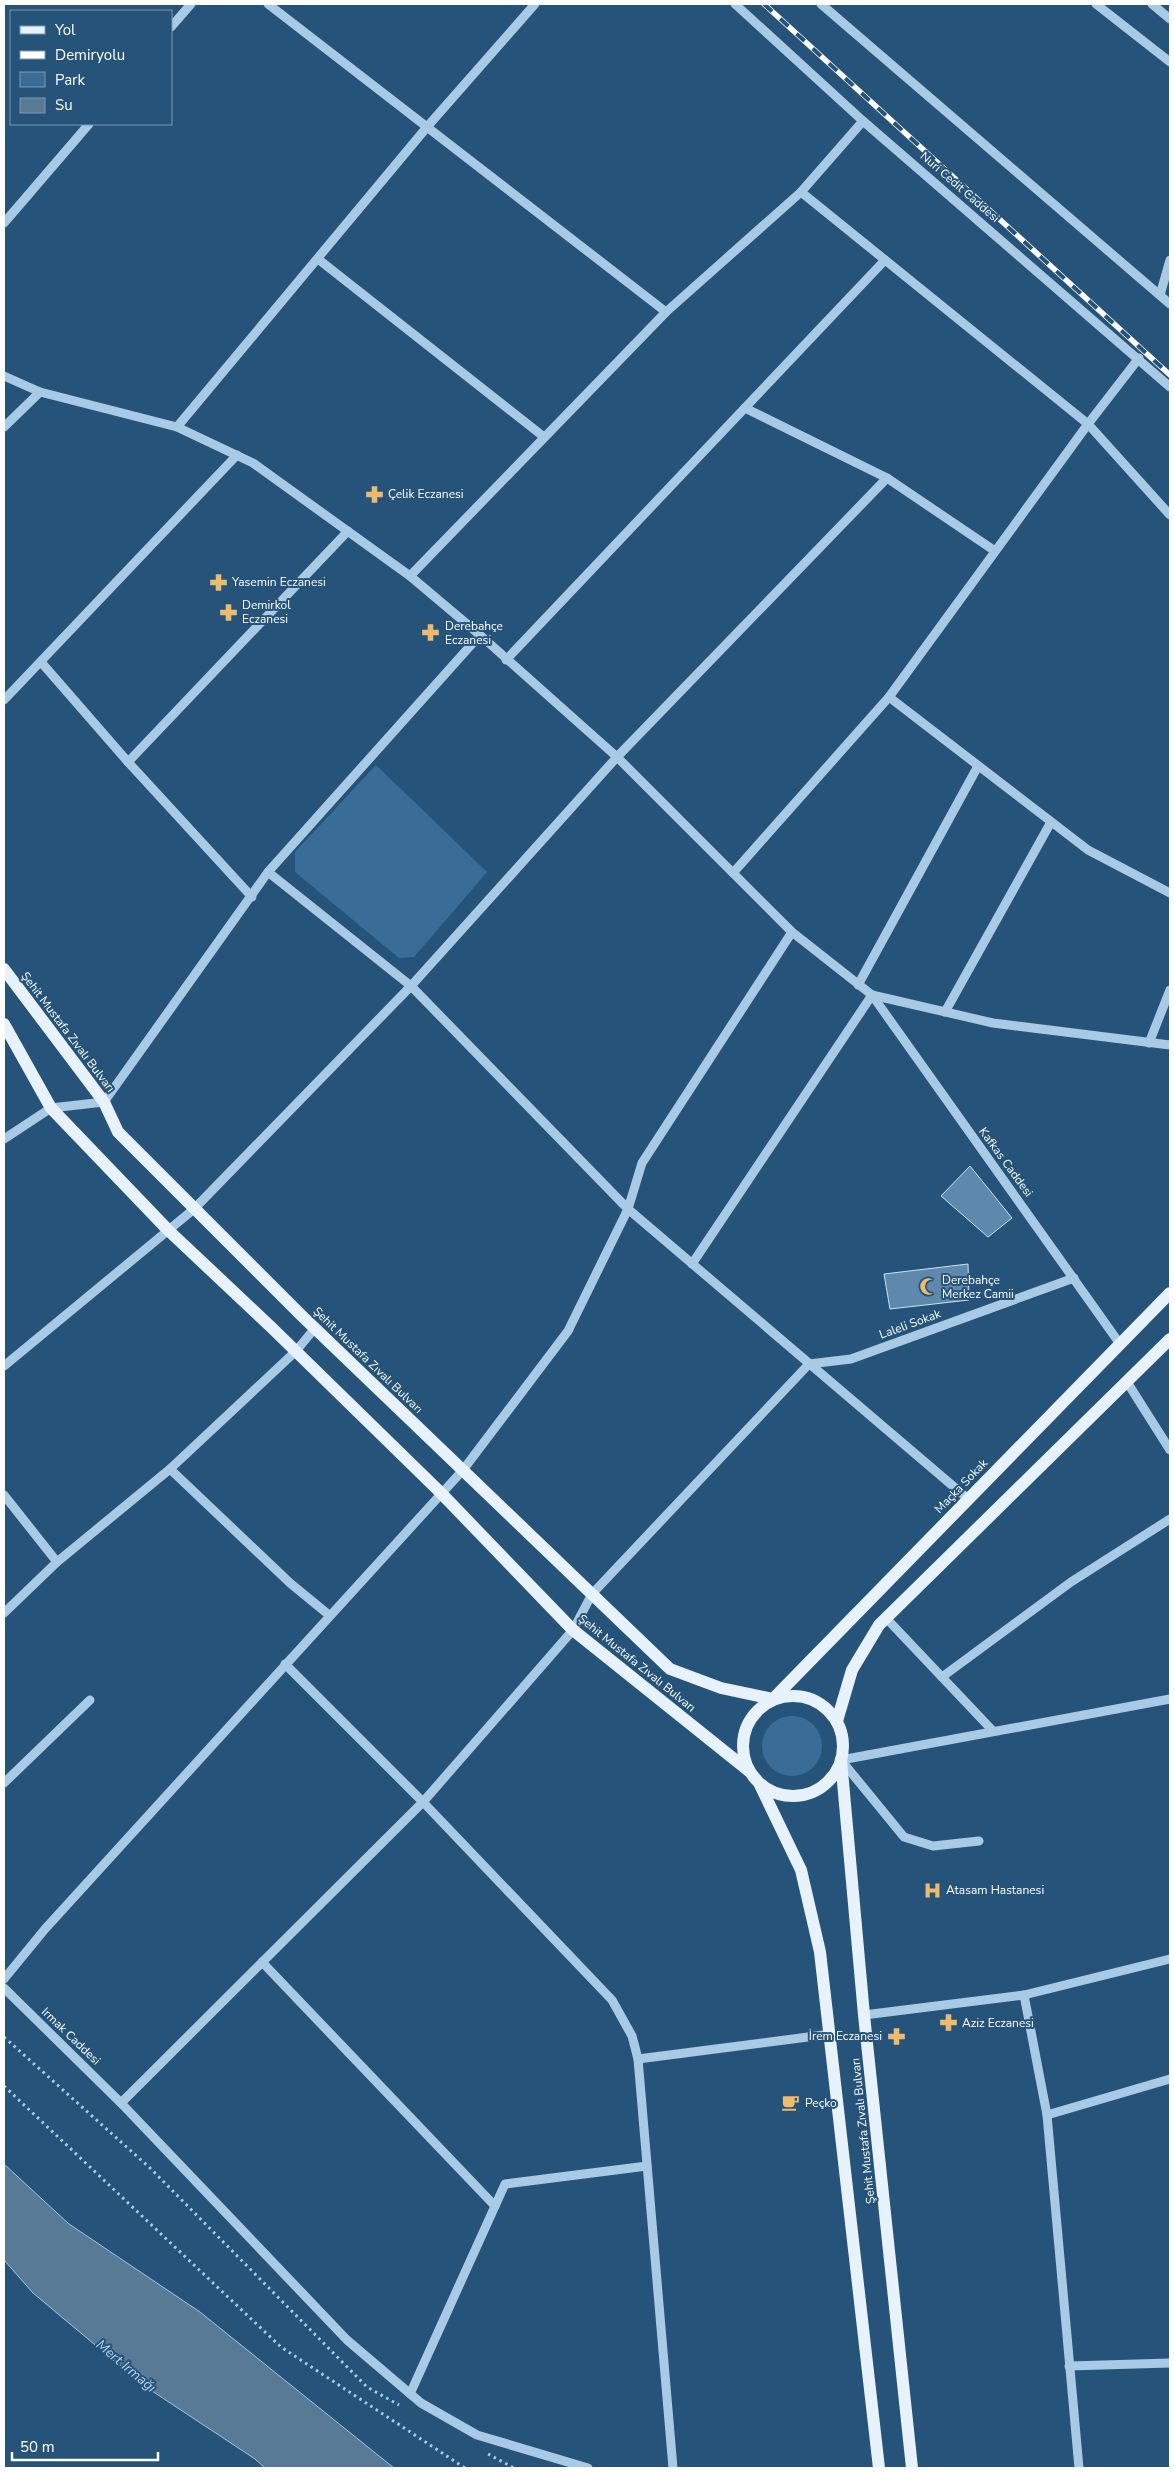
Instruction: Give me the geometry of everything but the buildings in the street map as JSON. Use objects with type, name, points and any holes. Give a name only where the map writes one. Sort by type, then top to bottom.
[{"type":"main road","name":"Şehit Mustafa Zıvalı Bulvarı","points":[[4,968],[104,1102],[118,1132],[315,1328],[670,1669],[721,1688],[773,1699]]},
{"type":"main road","name":"Şehit Mustafa Zıvalı Bulvarı","points":[[4,1024],[51,1108],[168,1230],[296,1351],[440,1492],[573,1630],[749,1771]]},
{"type":"main road","name":"Maçka Sokak","points":[[773,1699],[1170,1293]]},
{"type":"main road","points":[[837,1721],[852,1670],[879,1625],[1170,1339]]},
{"type":"main road","points":[[787,1695],[802,1696],[816,1701],[828,1710],[837,1721],[843,1740],[841,1760],[834,1775],[822,1788],[807,1795],[791,1797],[775,1793],[760,1785],[749,1771],[743,1755],[742,1738],[748,1722],[758,1708],[773,1699],[787,1695]]},
{"type":"main road","name":"Şehit Mustafa Zıvalı Bulvarı","points":[[841,1760],[864,2015],[912,2468]]},
{"type":"main road","name":"Şehit Mustafa Zıvalı Bulvarı","points":[[760,1785],[800,1870],[820,1952],[879,2468]]},
{"type":"street","points":[[172,26],[191,4]]},
{"type":"street","points":[[268,4],[666,312]]},
{"type":"street","points":[[177,427],[427,127],[535,4]]},
{"type":"street","name":"Nuri Cedit Caddesi","points":[[735,4],[863,121],[1139,358],[1170,387]]},
{"type":"street","points":[[821,4],[1170,304]]},
{"type":"street","points":[[1096,4],[1170,62]]},
{"type":"street","points":[[1152,4],[1170,18]]},
{"type":"street","points":[[410,576],[666,312],[801,192],[863,121]]},
{"type":"street","points":[[4,223],[88,125]]},
{"type":"street","points":[[801,192],[1088,424],[1170,515]]},
{"type":"street","points":[[318,259],[544,437]]},
{"type":"street","points":[[506,660],[885,260]]},
{"type":"street","points":[[1160,295],[1170,260]]},
{"type":"street","points":[[732,873],[889,697],[1088,424],[1139,358]]},
{"type":"street","points":[[4,376],[40,392],[177,427],[253,463],[410,576],[480,635],[617,757],[792,932],[872,995],[993,1023],[1170,1045]]},
{"type":"street","points":[[4,427],[40,392]]},
{"type":"street","points":[[744,408],[887,478],[996,551]]},
{"type":"street","points":[[4,700],[237,455]]},
{"type":"street","points":[[4,1366],[194,1209],[411,986],[617,757],[887,478]]},
{"type":"street","points":[[128,762],[348,531]]},
{"type":"street","points":[[4,1139],[51,1108],[104,1102],[268,872],[480,635]]},
{"type":"street","points":[[41,662],[128,762],[252,897]]},
{"type":"street","points":[[889,697],[1088,850],[1170,894]]},
{"type":"street","points":[[858,985],[978,766]]},
{"type":"street","points":[[945,1012],[1051,822]]},
{"type":"street","points":[[268,872],[411,986],[628,1210],[968,1498]]},
{"type":"street","points":[[4,1978],[45,1929],[440,1492],[463,1470],[568,1331],[628,1210],[642,1163],[792,932]]},
{"type":"street","points":[[1149,1043],[1170,990]]},
{"type":"street","points":[[692,1264],[872,995]]},
{"type":"street","name":"Kafkas Caddesi","points":[[872,995],[1120,1344]]},
{"type":"street","name":"Laleli Sokak","points":[[809,1364],[851,1359],[1074,1278]]},
{"type":"street","points":[[4,1613],[57,1562],[170,1469],[296,1351],[315,1328]]},
{"type":"street","points":[[121,2102],[423,1802],[573,1630],[592,1594],[809,1364]]},
{"type":"street","points":[[1127,1382],[1170,1450]]},
{"type":"street","points":[[170,1469],[290,1583],[329,1615]]},
{"type":"street","points":[[4,1495],[57,1562]]},
{"type":"street","points":[[942,1677],[1071,1582],[1170,1519]]},
{"type":"street","points":[[886,1618],[993,1731]]},
{"type":"street","points":[[285,1664],[423,1802],[612,2000],[632,2036],[638,2060],[673,2468]]},
{"type":"street","points":[[979,1841],[933,1846],[904,1837],[841,1760],[1170,1699]]},
{"type":"street","points":[[4,1783],[90,1700]]},
{"type":"street","points":[[864,2015],[1024,1995],[1170,1959]]},
{"type":"street","points":[[262,1962],[495,2206]]},
{"type":"street","name":"Irmak Caddesi","points":[[4,1988],[121,2102],[347,2340],[410,2394],[421,2403],[477,2435],[588,2468]]},
{"type":"street","points":[[1024,1995],[1047,2114],[1079,2468]]},
{"type":"street","points":[[638,2060],[830,2034]]},
{"type":"street","points":[[1047,2114],[1170,2079]]},
{"type":"street","points":[[410,2394],[505,2184],[647,2166]]},
{"type":"street","points":[[1070,2366],[1170,2363]]},
{"type":"path","points":[[4,2037],[150,2168],[367,2387],[402,2406]]},
{"type":"path","points":[[4,2086],[281,2348],[465,2468]]},
{"type":"path","points":[[479,2449],[514,2468]]},
{"type":"green space","points":[[376,765],[487,872],[414,957],[399,958],[295,872],[295,852]]},
{"type":"green space","points":[[792,1716],[809,1721],[817,1729],[822,1746],[817,1763],[809,1771],[792,1776],[775,1771],[767,1763],[762,1746],[767,1729],[775,1721]]},
{"type":"water","name":"Mert Irmağı","points":[[4,2164],[69,2224],[200,2312],[394,2468],[265,2468],[255,2459],[143,2385],[33,2293],[4,2260]]},
{"type":"railway","points":[[764,4],[1170,375]]},
{"type":"place","name":"Çelik Eczanesi","points":[[374,494]]},
{"type":"place","name":"Yasemin Eczanesi","points":[[218,582]]},
{"type":"place","name":"Demirkol Eczanesi","points":[[228,612]]},
{"type":"place","name":"Derebahçe Eczanesi","points":[[431,633]]},
{"type":"place","name":"Derebahçe Merkez Camii","points":[[928,1287]]},
{"type":"place","name":"Atasam Hastanesi","points":[[932,1890]]},
{"type":"place","name":"Aziz Eczanesi","points":[[948,2023]]},
{"type":"place","name":"İrem Eczanesi","points":[[896,2036]]},
{"type":"place","name":"Peçko","points":[[791,2103]]}]
